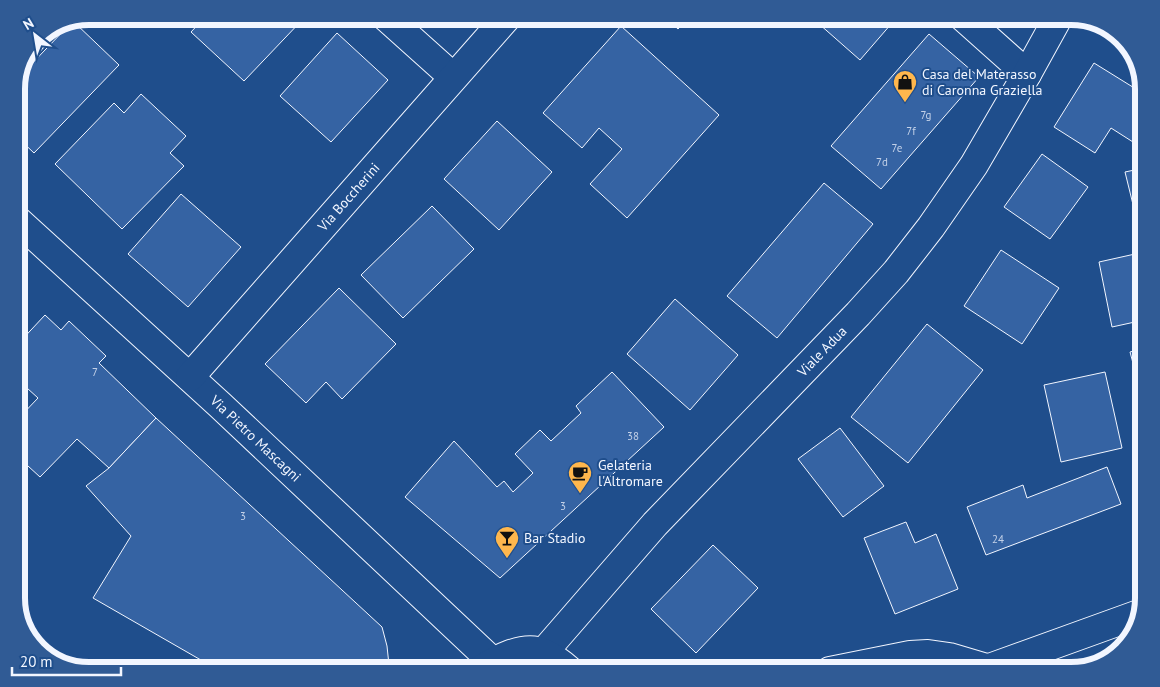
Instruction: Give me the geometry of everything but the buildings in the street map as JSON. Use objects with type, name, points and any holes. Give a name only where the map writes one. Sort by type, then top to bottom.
[{"type":"street","points":[[395,25],[454,77]]},
{"type":"street","name":"Via Boccherini","points":[[190,377],[500,25]]},
{"type":"street","points":[[972,25],[1027,74]]},
{"type":"street","name":"Viale Adua","points":[[543,653],[655,524],[858,314],[896,272],[930,228],[974,165],[1054,25]]},
{"type":"street","name":"Via Pietro Mascagni","points":[[25,227],[190,377],[482,662]]},
{"type":"street","points":[[1007,662],[1132,617]]},
{"type":"street","points":[[494,662],[508,655],[525,651],[543,653],[558,662]]},
{"type":"street","points":[[875,662],[910,655],[928,654],[949,657],[963,662]]},
{"type":"place","name":"Casa del Materasso di Caronna Graziella","points":[[905,103]]},
{"type":"place","name":"Gelateria l'Altromare","points":[[580,494]]},
{"type":"place","name":"Bar Stadio","points":[[507,559]]}]
